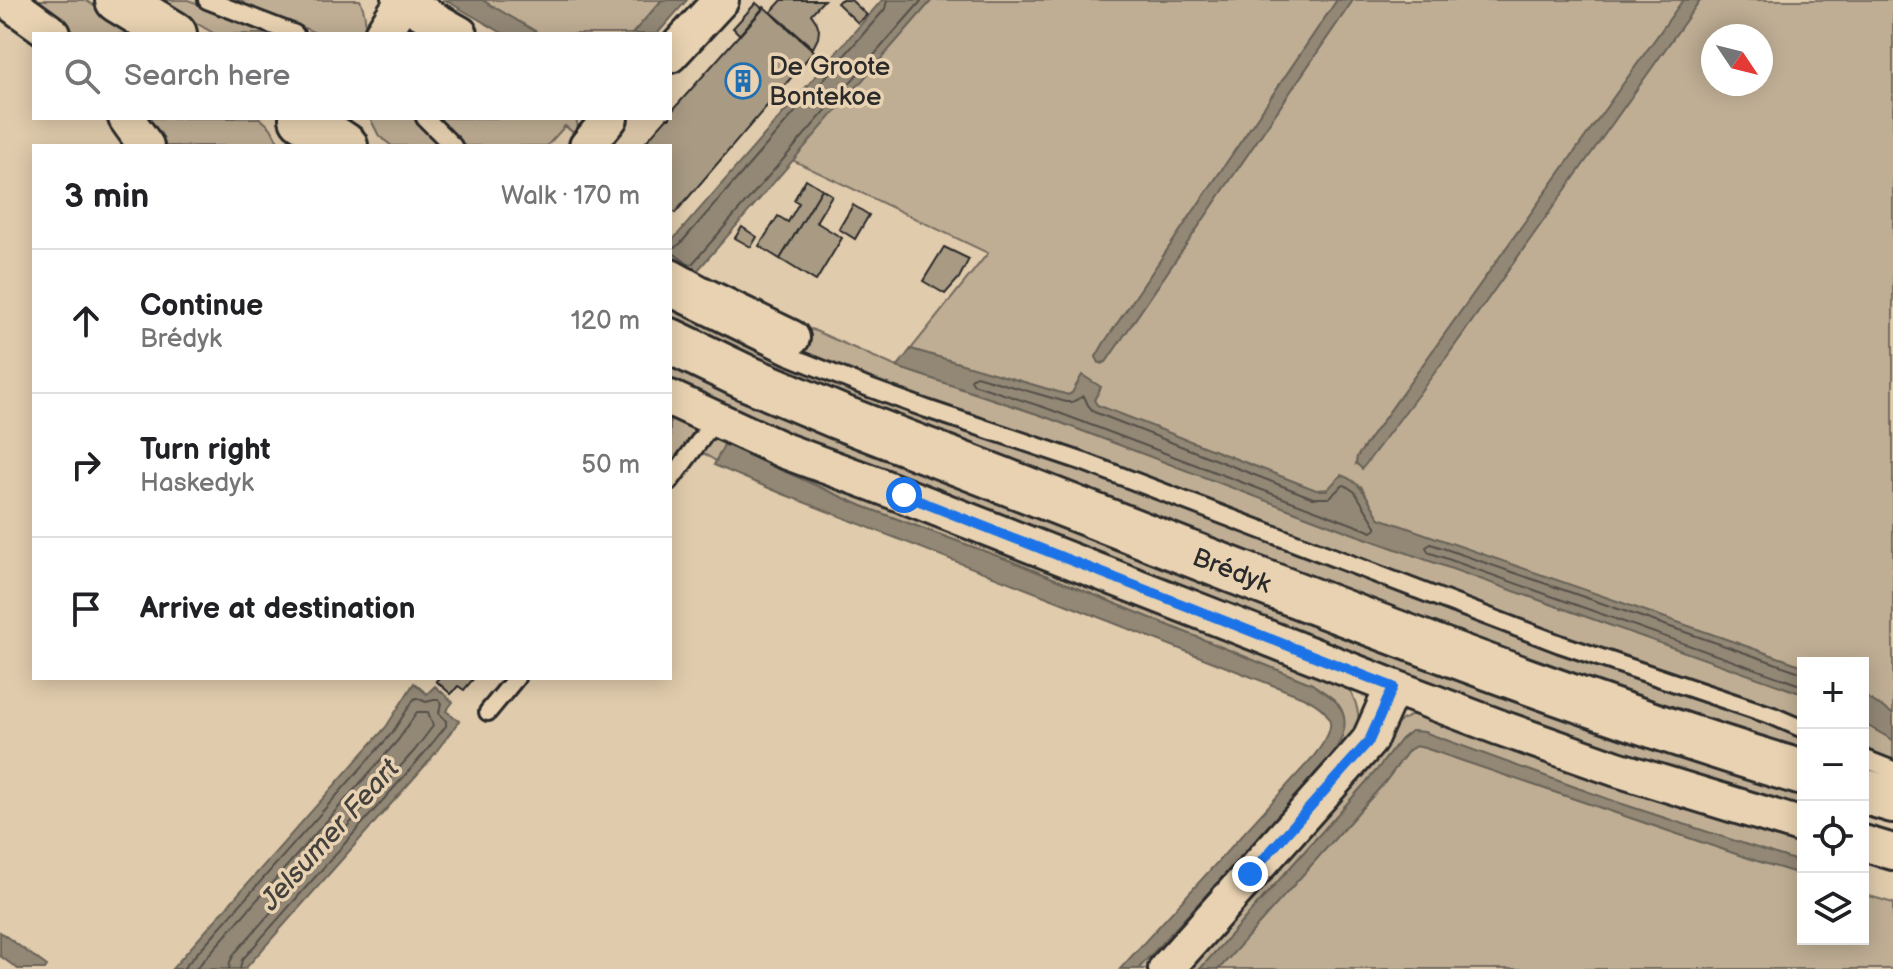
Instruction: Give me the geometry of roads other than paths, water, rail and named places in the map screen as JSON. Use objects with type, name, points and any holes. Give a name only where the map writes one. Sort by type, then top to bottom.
[{"type":"main road","points":[[118,0],[171,32]]},
{"type":"main road","name":"Brédyk","points":[[672,342],[837,416],[1402,636],[1715,747],[1797,771]]},
{"type":"main road","points":[[1869,793],[1893,800]]},
{"type":"street","points":[[6,0],[50,32]]},
{"type":"street","points":[[672,53],[721,0]]},
{"type":"street","points":[[383,32],[402,1],[456,32]]},
{"type":"street","points":[[127,120],[145,144]]},
{"type":"street","points":[[588,144],[606,120]]},
{"type":"street","points":[[672,278],[792,338]]},
{"type":"street","name":"Brédyk","points":[[672,399],[785,451],[1501,728],[1617,769],[1797,824]]},
{"type":"street","points":[[1166,969],[1369,741],[1393,687]]},
{"type":"street","points":[[1869,845],[1893,852]]},
{"type":"lane","points":[[207,0],[290,32]]},
{"type":"lane","points":[[427,120],[451,144]]},
{"type":"lane","name":"Brédyk","points":[[672,299],[787,355],[864,386],[1084,462],[1560,644],[1797,726]]},
{"type":"lane","points":[[672,478],[715,420]]},
{"type":"lane","points":[[488,712],[514,680]]},
{"type":"lane","points":[[1869,760],[1893,770]]},
{"type":"water","points":[[445,0],[482,0],[537,32],[501,32]]},
{"type":"water","points":[[662,0],[687,0],[659,32],[634,32]]},
{"type":"water","points":[[882,0],[932,0],[691,278],[672,262],[672,241]]},
{"type":"water","points":[[1337,0],[1353,0],[1106,362],[1099,363],[1096,357],[1104,343]]},
{"type":"water","points":[[1683,0],[1700,0],[1448,355],[1362,469],[1356,463],[1357,457]]},
{"type":"water","points":[[911,349],[1068,395],[1082,375],[1101,387],[1094,400],[1097,405],[1316,490],[1327,490],[1341,475],[1360,487],[1379,518],[1797,664],[1797,692],[1354,534],[1043,416],[897,367]]},
{"type":"water","points":[[730,444],[862,506],[1011,561],[1312,684],[1335,700],[1343,712],[1344,732],[1340,741],[1316,775],[1138,969],[1120,969],[1313,757],[1329,730],[1328,716],[1315,703],[1303,697],[714,465],[724,445]]},
{"type":"water","name":"Jelsumer Feart","points":[[414,683],[427,694],[435,686],[453,702],[446,711],[459,721],[429,761],[245,969],[172,969],[386,727]]},
{"type":"water","points":[[1869,699],[1893,714],[1893,740],[1869,726]]},
{"type":"water","points":[[1411,731],[1424,732],[1616,802],[1797,861],[1797,873],[1416,746],[1409,750],[1385,782],[1219,969],[1200,969]]},
{"type":"water","points":[[0,932],[47,966],[45,969],[18,969],[0,956]]},
{"type":"place","name":"De Groote Bontekoe","points":[[743,81]]}]
